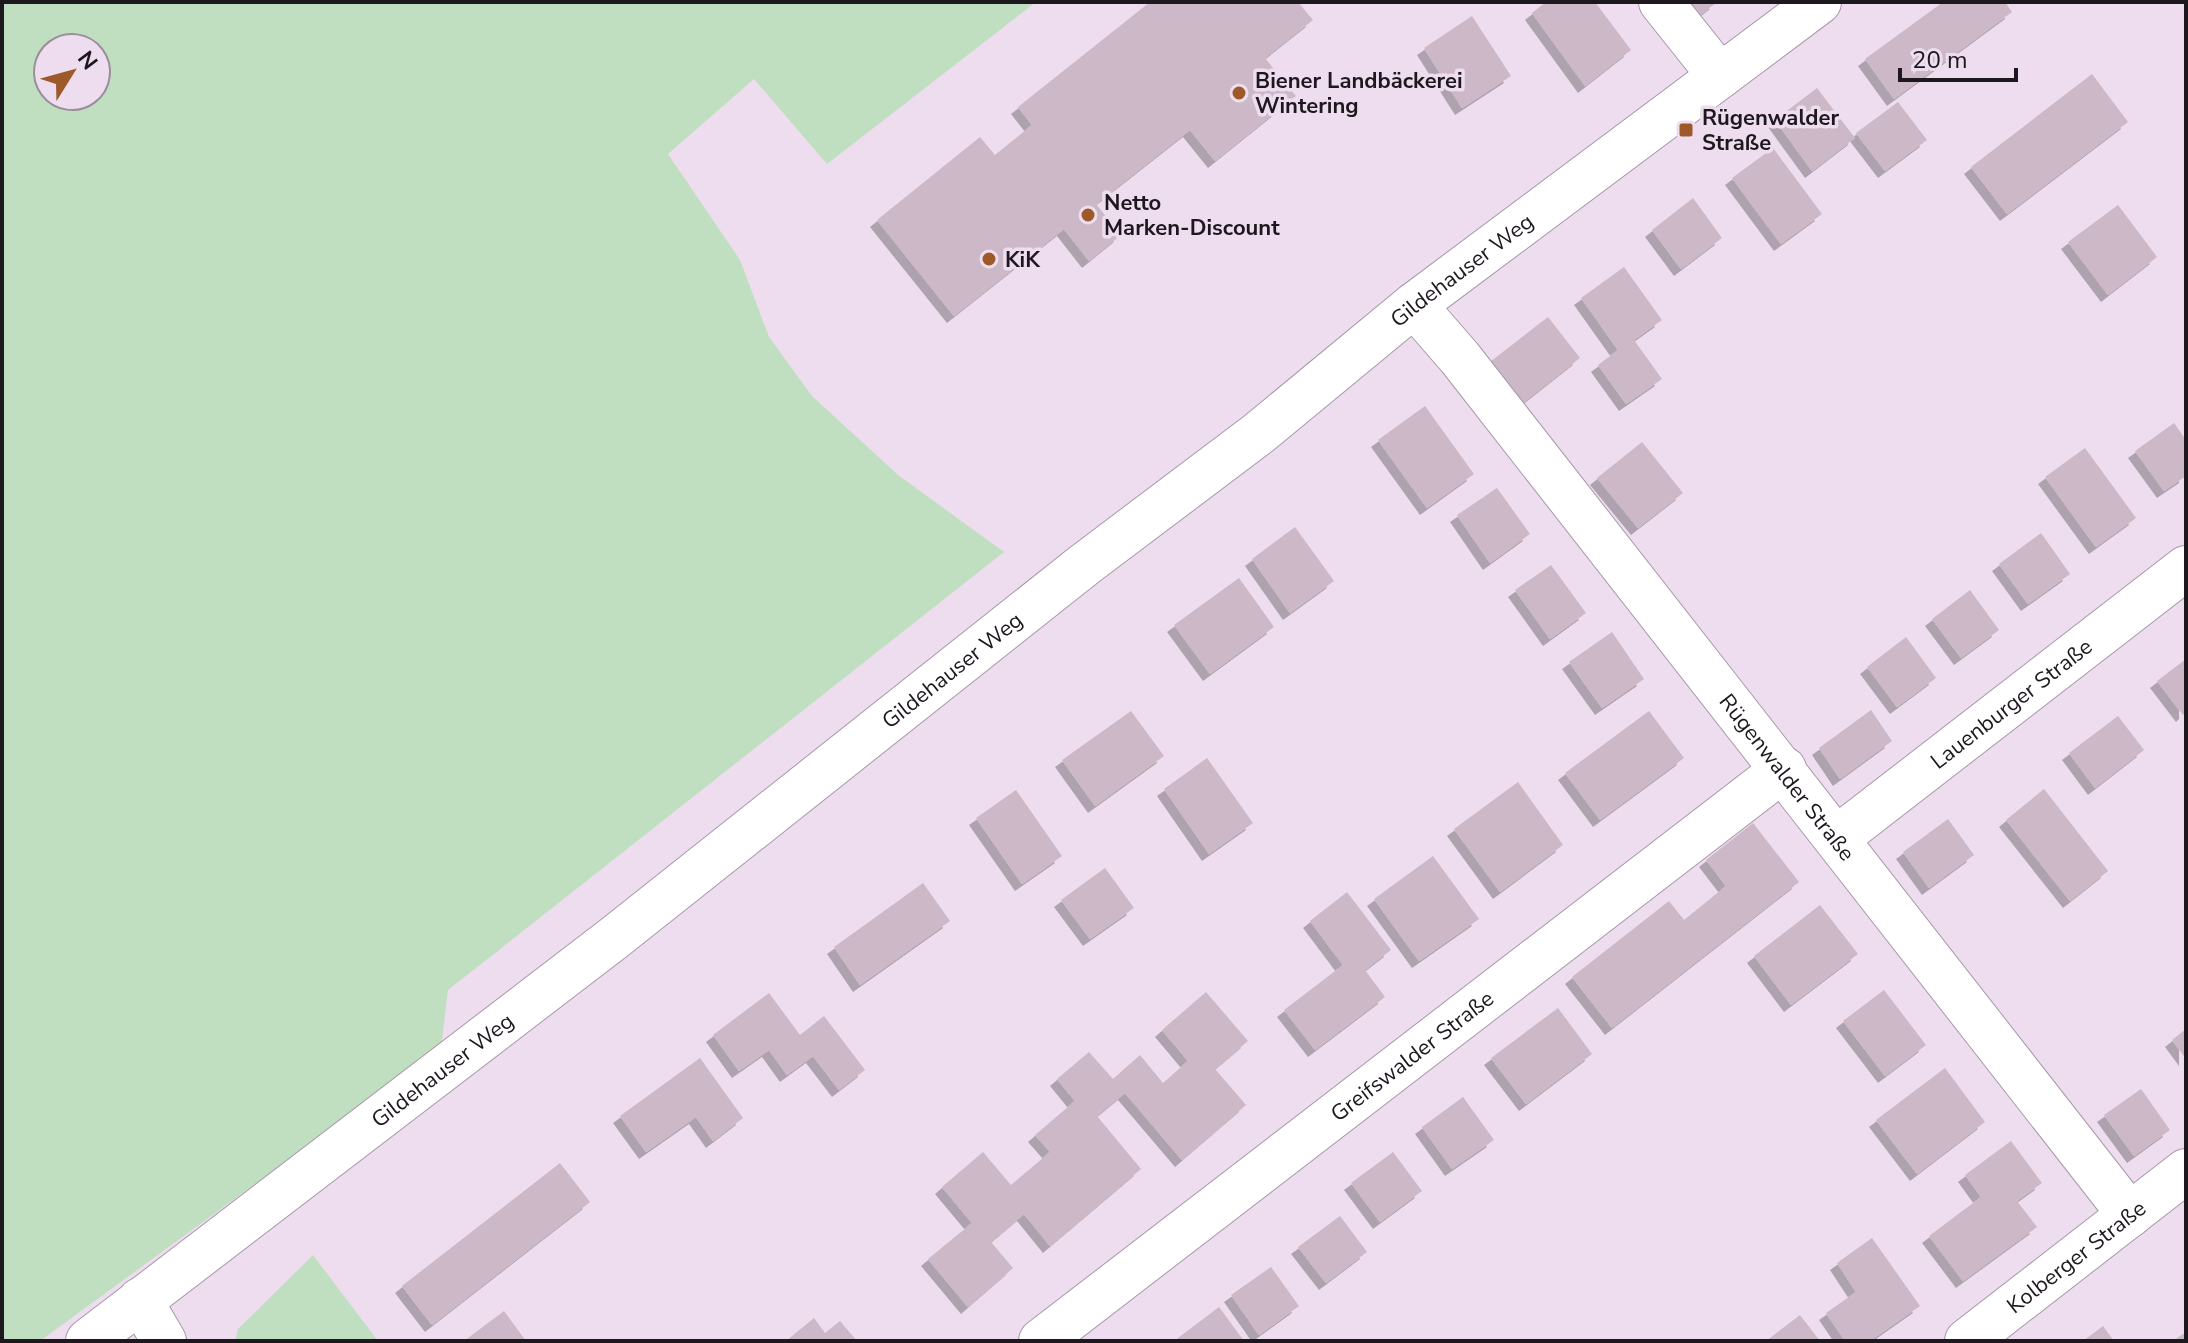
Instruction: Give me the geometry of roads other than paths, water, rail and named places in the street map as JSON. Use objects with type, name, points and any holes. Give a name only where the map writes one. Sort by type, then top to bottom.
[{"type":"street","points":[[1661,2],[1720,76]]},
{"type":"street","name":"Gildehauser Weg","points":[[88,1341],[614,938],[1084,565],[1259,433],[1414,305],[1819,2]]},
{"type":"street","name":"Rügenwalder Straße","points":[[1414,305],[1460,358],[1784,769],[2130,1215]]},
{"type":"street","name":"Lauenburger Straße","points":[[1837,838],[2186,568]]},
{"type":"street","name":"Greifswalder Straße","points":[[1041,1341],[1784,769]]},
{"type":"street","name":"Kolberger Straße","points":[[1967,1341],[2186,1171]]},
{"type":"street","points":[[140,1300],[164,1341]]},
{"type":"place","name":"Biener Landbäckerei Wintering","points":[[1239,93]]},
{"type":"place","name":"Rügenwalder Straße","points":[[1686,130]]},
{"type":"place","name":"Netto Marken-Discount","points":[[1088,215]]},
{"type":"place","name":"KiK","points":[[989,259]]}]
